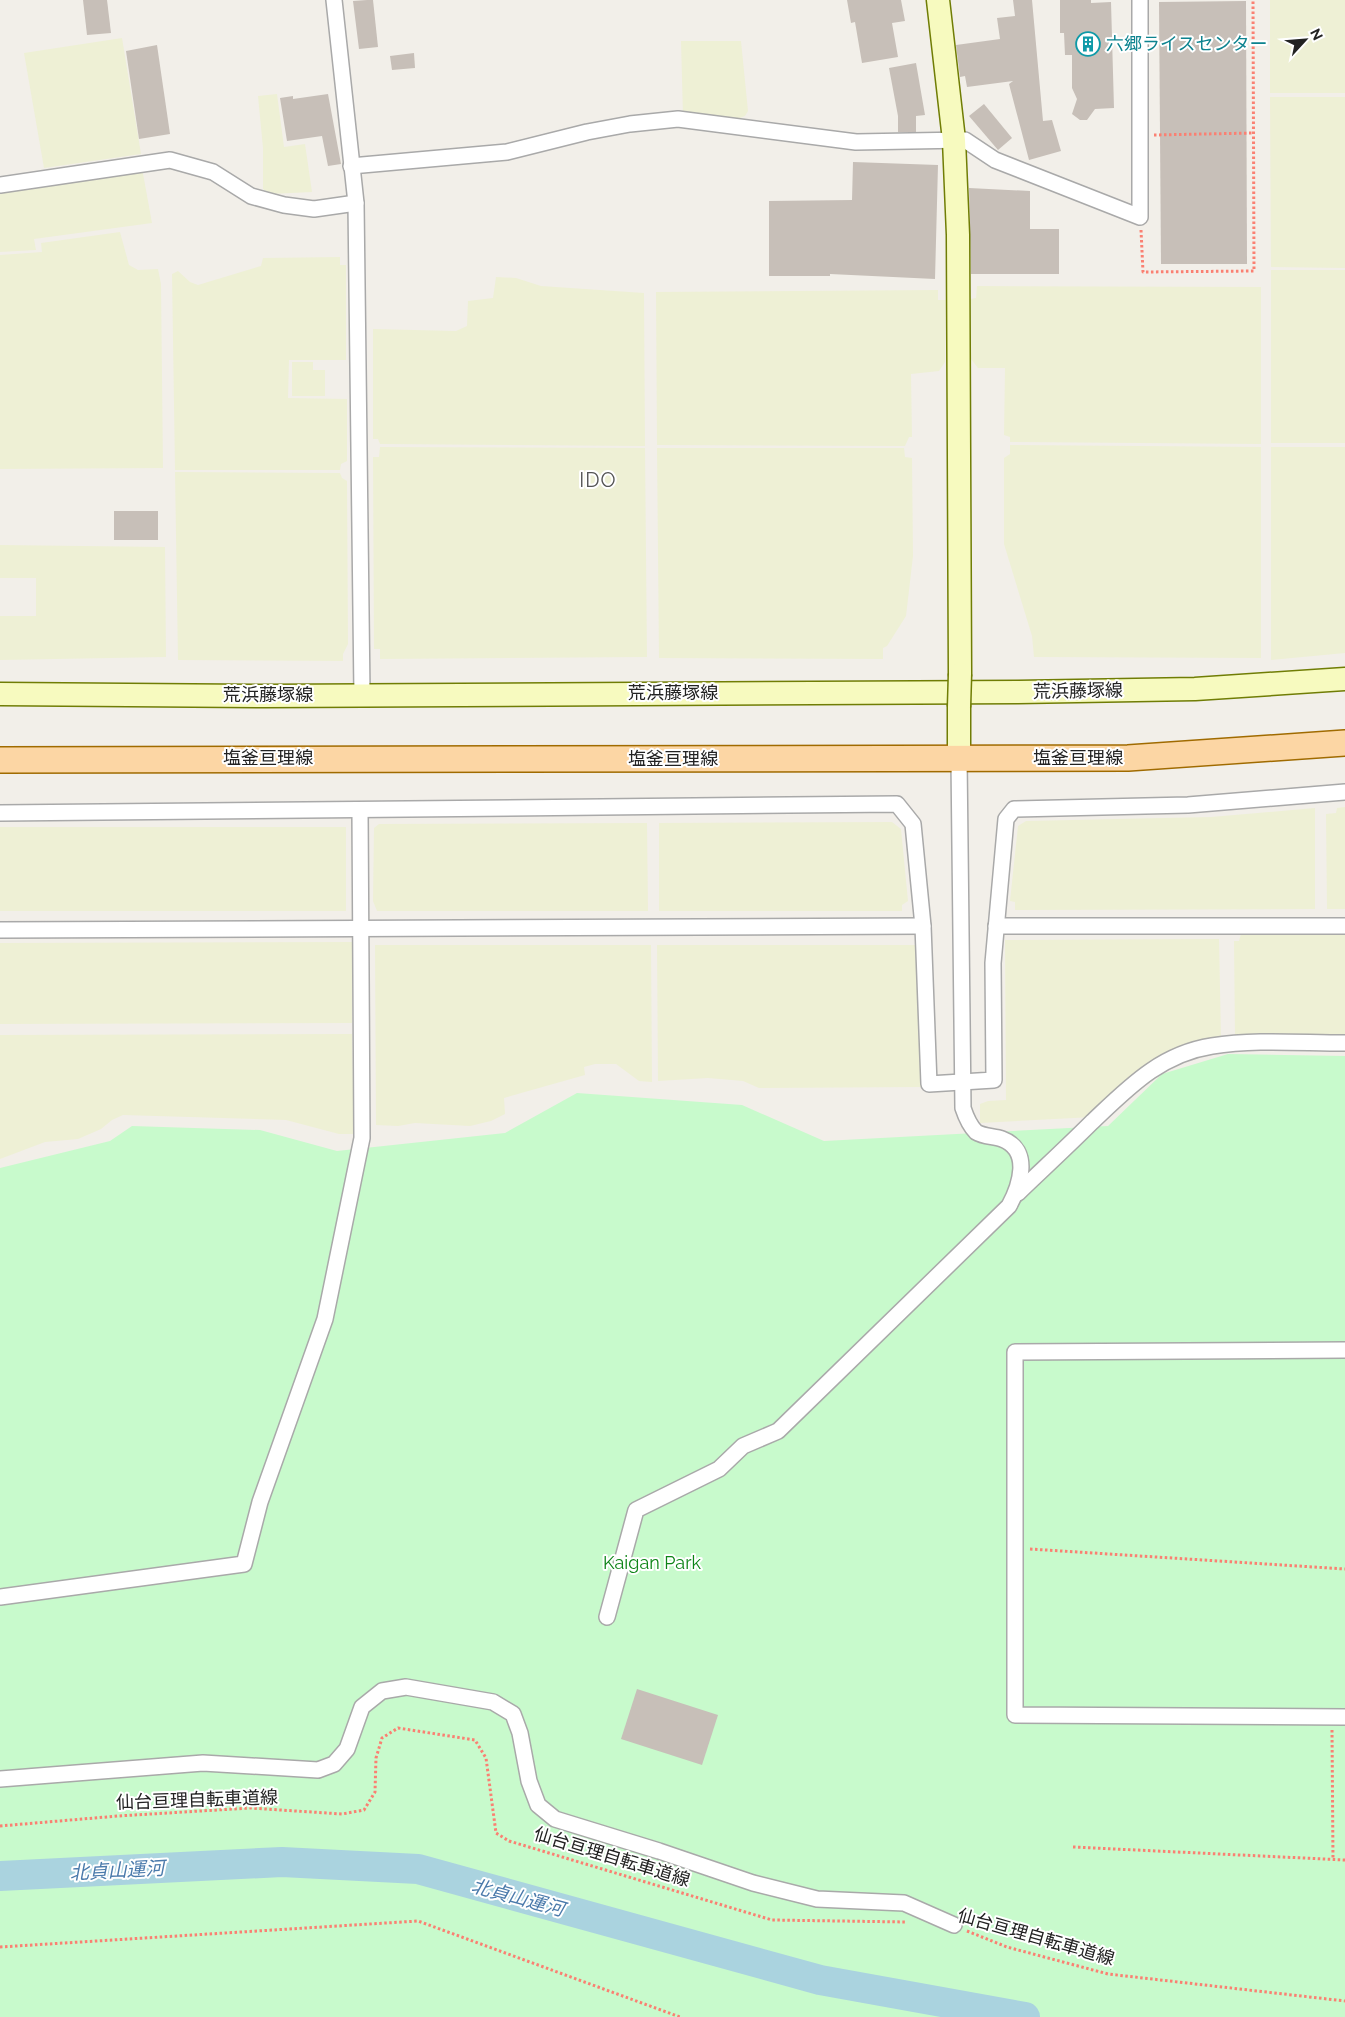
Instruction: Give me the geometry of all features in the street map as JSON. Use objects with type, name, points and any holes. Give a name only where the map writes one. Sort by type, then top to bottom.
[{"type":"main road","name":"塩釜亘理線","points":[[0,760],[1128,758],[1345,743]]},
{"type":"street","points":[[334,0],[356,203],[362,694]]},
{"type":"street","points":[[607,1617],[636,1510],[719,1470],[743,1446],[778,1430],[1009,1206],[1022,1172],[1014,1146],[1002,1139],[977,1132],[968,1123],[963,1108],[959,759],[958,265],[954,140],[938,0]]},
{"type":"street","points":[[351,166],[506,152],[587,132],[630,124],[678,119],[856,142],[965,140],[995,160],[1140,217],[1140,0]]},
{"type":"street","points":[[0,185],[170,160],[213,172],[251,196],[284,206],[314,208],[356,203]]},
{"type":"street","name":"荒浜藤塚線","points":[[0,694],[265,696],[1038,691],[1195,689],[1345,679]]},
{"type":"street","points":[[0,813],[360,811],[897,804],[913,824],[923,926],[929,1084],[994,1080],[993,963],[1006,819],[1014,809],[1188,804],[1345,792]]},
{"type":"street","points":[[0,1597],[244,1564],[260,1502],[325,1319],[362,1138],[360,811]]},
{"type":"street","points":[[0,930],[923,926]]},
{"type":"street","points":[[996,926],[1345,926]]},
{"type":"street","points":[[1014,1196],[1132,1084],[1158,1065],[1188,1052],[1211,1046],[1244,1042],[1345,1043]]},
{"type":"street","points":[[1338,1717],[1015,1715],[1014,1352],[1345,1350]]},
{"type":"street","points":[[0,1779],[204,1763],[318,1770],[334,1764],[347,1749],[362,1707],[382,1691],[406,1687],[493,1702],[513,1714],[520,1733],[529,1781],[538,1805],[555,1819],[659,1851],[753,1884],[816,1899],[904,1903],[954,1926]]},
{"type":"path","points":[[1140,217],[1143,272],[1254,271],[1253,0]]},
{"type":"path","points":[[1140,135],[1254,133]]},
{"type":"path","points":[[1015,1548],[1345,1568]]},
{"type":"path","points":[[1333,1860],[1338,1717]]},
{"type":"path","name":"仙台亘理自転車道線","points":[[0,1826],[118,1816],[250,1808],[342,1814],[364,1810],[375,1792],[376,1758],[382,1738],[398,1728],[475,1740],[486,1758],[496,1833],[509,1841],[772,1920],[912,1922]]},
{"type":"path","points":[[1073,1846],[1345,1860]]},
{"type":"path","points":[[0,1947],[418,1921],[680,2017]]},
{"type":"path","name":"仙台亘理自転車道線","points":[[954,1926],[1008,1947],[1108,1974],[1345,2001]]},
{"type":"green space","points":[[1270,0],[1345,0],[1345,93],[1270,93]]},
{"type":"green space","points":[[122,38],[141,154],[44,168],[24,53]]},
{"type":"green space","points":[[681,41],[741,41],[748,111],[745,116],[732,121],[683,116]]},
{"type":"green space","points":[[277,94],[284,147],[305,144],[312,192],[270,194],[263,189],[263,148],[258,96]]},
{"type":"green space","points":[[1270,97],[1345,97],[1345,268],[1271,267]]},
{"type":"green space","points":[[142,168],[152,223],[34,239],[36,250],[0,252],[0,187]]},
{"type":"green space","points":[[120,232],[129,265],[138,270],[158,269],[161,284],[163,468],[0,469],[0,255],[42,252],[41,243]]},
{"type":"green space","points":[[340,257],[340,265],[346,265],[346,360],[289,360],[288,398],[347,399],[347,461],[341,464],[340,470],[175,470],[172,274],[178,271],[190,282],[198,285],[261,266],[263,258]]},
{"type":"green space","points":[[1271,270],[1345,270],[1345,443],[1271,443]]},
{"type":"green space","points":[[496,277],[516,278],[541,286],[644,293],[645,446],[380,444],[378,439],[373,439],[373,329],[456,331],[467,326],[468,301],[493,298]]},
{"type":"green space","points":[[977,286],[1261,287],[1261,444],[1010,442],[1010,437],[1004,435],[1005,368],[978,368],[971,359],[970,299],[976,298]]},
{"type":"green space","points":[[938,290],[938,300],[946,300],[945,362],[939,371],[911,374],[912,437],[909,437],[905,446],[657,445],[656,292]]},
{"type":"green space","points":[[292,362],[313,362],[313,370],[325,370],[325,396],[292,396]]},
{"type":"green space","points":[[1010,445],[1261,447],[1261,658],[1034,657],[1032,636],[1004,544],[1004,458],[1010,454]]},
{"type":"green space","points":[[380,447],[645,448],[647,657],[380,659],[380,649],[374,649],[373,457],[379,457]]},
{"type":"green space","points":[[1271,447],[1345,447],[1345,653],[1271,660]]},
{"type":"green space","points":[[657,448],[904,448],[905,457],[912,458],[913,556],[906,616],[887,646],[883,648],[883,659],[659,658]]},
{"type":"green space","points":[[175,472],[340,473],[342,478],[347,481],[348,644],[343,654],[343,661],[178,660]]},
{"type":"green space","points":[[0,545],[165,547],[166,657],[0,660],[0,616],[36,616],[36,578],[0,578]]},
{"type":"green space","points":[[1345,807],[1345,909],[1327,909],[1326,814],[1336,813],[1337,808]]},
{"type":"green space","points":[[1315,808],[1315,909],[1015,910],[1015,902],[1010,901],[1018,826],[1026,821],[1211,817]]},
{"type":"green space","points":[[892,822],[901,829],[908,901],[902,905],[902,911],[659,911],[659,823]]},
{"type":"green space","points":[[647,823],[648,911],[377,911],[373,901],[374,828],[379,824]]},
{"type":"green space","points":[[0,827],[346,827],[346,911],[0,911]]},
{"type":"green space","points":[[1241,934],[1345,934],[1345,1038],[1235,1037],[1234,941],[1239,941]]},
{"type":"green space","points":[[1219,939],[1221,1038],[1191,1046],[1093,1117],[980,1123],[980,1104],[988,1101],[1006,1100],[1005,940]]},
{"type":"green space","points":[[352,942],[352,1023],[0,1024],[0,943]]},
{"type":"green space","points":[[375,945],[651,945],[652,1082],[639,1081],[616,1064],[595,1064],[584,1067],[585,1075],[504,1098],[505,1114],[491,1121],[470,1126],[415,1123],[398,1126],[376,1125]]},
{"type":"green space","points":[[657,945],[919,945],[924,1087],[759,1088],[743,1081],[708,1078],[658,1081]]},
{"type":"green space","points":[[352,1034],[354,1134],[339,1134],[286,1120],[123,1115],[112,1120],[101,1129],[78,1139],[45,1142],[0,1159],[0,1035]]},
{"type":"green space","name":"Kaigan Park","points":[[1228,1054],[1345,1056],[1345,2017],[0,2017],[0,1168],[110,1141],[132,1126],[260,1130],[337,1151],[505,1133],[577,1093],[742,1105],[824,1141],[1108,1126],[1162,1074]]},
{"type":"building","points":[[83,0],[107,0],[111,33],[87,35]]},
{"type":"building","points":[[373,0],[378,47],[359,49],[353,1]]},
{"type":"building","points":[[847,0],[901,0],[905,21],[892,23],[898,57],[862,63],[855,22],[851,23]]},
{"type":"building","points":[[1013,0],[1032,0],[1043,121],[1052,120],[1061,151],[1029,160],[1009,84],[1013,81],[967,87],[965,76],[960,77],[956,45],[1000,39],[997,18],[1015,16]]},
{"type":"building","name":"六郷ライスセンター","points":[[1060,0],[1091,0],[1091,3],[1111,2],[1114,108],[1095,109],[1087,120],[1080,120],[1072,114],[1077,99],[1072,88],[1072,55],[1065,55],[1064,33],[1060,33]]},
{"type":"building","points":[[1246,1],[1247,264],[1161,264],[1159,2]]},
{"type":"building","points":[[157,45],[170,134],[139,139],[126,51]]},
{"type":"building","points":[[414,53],[415,68],[392,70],[390,56]]},
{"type":"building","points":[[916,63],[925,115],[916,116],[916,132],[898,132],[898,116],[889,68]]},
{"type":"building","points":[[328,94],[341,164],[328,166],[322,136],[287,141],[280,98],[293,96],[293,99]]},
{"type":"building","points":[[984,104],[1012,138],[998,150],[969,116]]},
{"type":"building","points":[[853,162],[938,165],[935,279],[830,274],[830,276],[769,276],[769,201],[852,200]]},
{"type":"building","points":[[969,188],[1030,191],[1030,229],[1059,229],[1059,274],[971,274]]},
{"type":"building","points":[[114,511],[158,511],[158,540],[114,540]]},
{"type":"building","points":[[637,1689],[718,1715],[702,1765],[621,1739]]},
{"type":"waterway","name":"北貞山運河","points":[[0,1876],[282,1862],[418,1869],[820,1980],[1025,2017]]},
{"type":"place","name":"六郷ライスセンター","points":[[1088,44]]},
{"type":"district","name":"IDO","points":[[598,480]]}]
